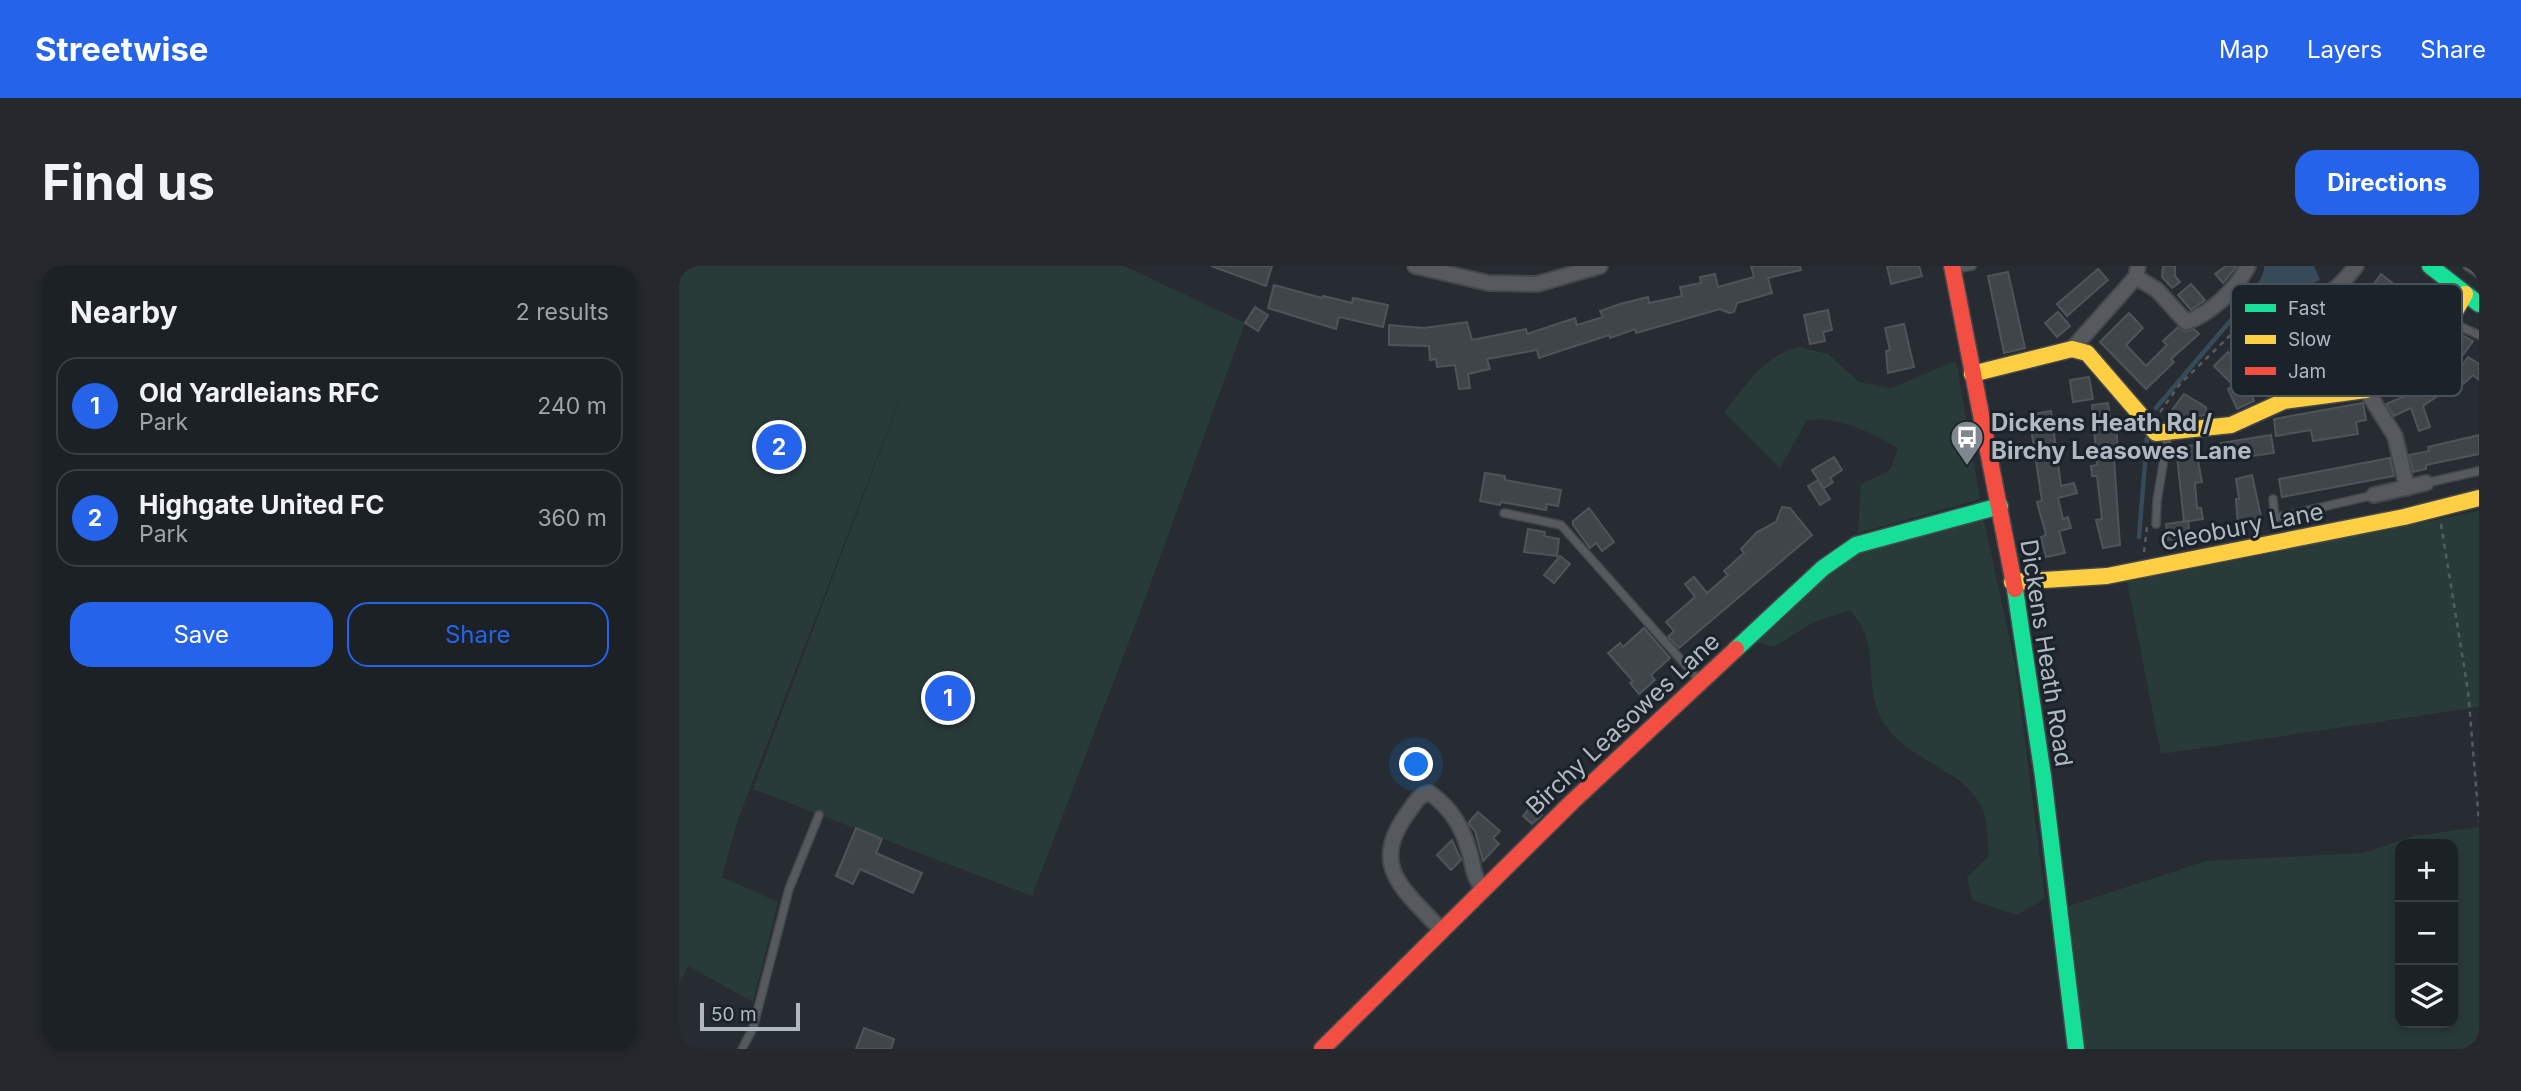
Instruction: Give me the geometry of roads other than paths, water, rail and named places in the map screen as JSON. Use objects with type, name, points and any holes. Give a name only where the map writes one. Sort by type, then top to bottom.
[{"type":"street","points":[[1415,266],[1488,283],[1537,284],[1600,266]]},
{"type":"street","points":[[2235,284],[2248,266]]},
{"type":"street","points":[[2337,266],[2346,281]]},
{"type":"street","points":[[2342,284],[2356,266]]},
{"type":"street","points":[[2430,266],[2452,284]]},
{"type":"street","name":"Dickens Heath Road","points":[[1953,268],[2000,506],[2012,582],[2059,898],[2075,1049]]},
{"type":"street","points":[[2071,349],[2137,272],[2186,322],[2196,318],[2231,290]]},
{"type":"street","points":[[2462,292],[2479,304]]},
{"type":"street","points":[[2462,299],[2465,294]]},
{"type":"street","points":[[1972,374],[2071,349],[2087,353],[2156,430],[2231,425],[2284,401],[2325,396]]},
{"type":"street","points":[[2371,396],[2395,436],[2407,488]]},
{"type":"street","points":[[2374,495],[2426,483]]},
{"type":"street","name":"Cleobury Lane","points":[[2012,582],[2107,576],[2479,498]]},
{"type":"street","name":"Birchy Leasowes Lane","points":[[1322,1049],[1483,890],[1823,568],[1856,545],[2000,506]]},
{"type":"street","points":[[1442,931],[1397,878],[1389,864],[1390,843],[1394,832],[1420,796],[1430,793],[1455,816],[1470,854],[1473,877],[1483,890]]},
{"type":"lane","points":[[1953,268],[1972,266]]},
{"type":"lane","points":[[2467,266],[2479,274]]},
{"type":"lane","points":[[2462,328],[2479,335]]},
{"type":"lane","points":[[2156,430],[2157,524]]},
{"type":"lane","points":[[2426,483],[2479,471]]},
{"type":"lane","points":[[2273,499],[2275,518],[2374,495]]},
{"type":"lane","points":[[1504,513],[1561,526],[1700,682]]},
{"type":"lane","points":[[742,1049],[753,1028],[789,889],[819,814]]},
{"type":"water","points":[[2264,266],[2314,266],[2320,280],[2310,284],[2258,284]]},
{"type":"waterway","points":[[2156,408],[2231,320]]},
{"type":"waterway","points":[[2139,537],[2147,438]]},
{"type":"place","name":"Highgate United FC","points":[[779,447]]},
{"type":"place","name":"Dickens Heath Rd / Birchy Leasowes Lane","points":[[1967,467]]},
{"type":"place","name":"Old Yardleians RFC","points":[[948,698]]}]
